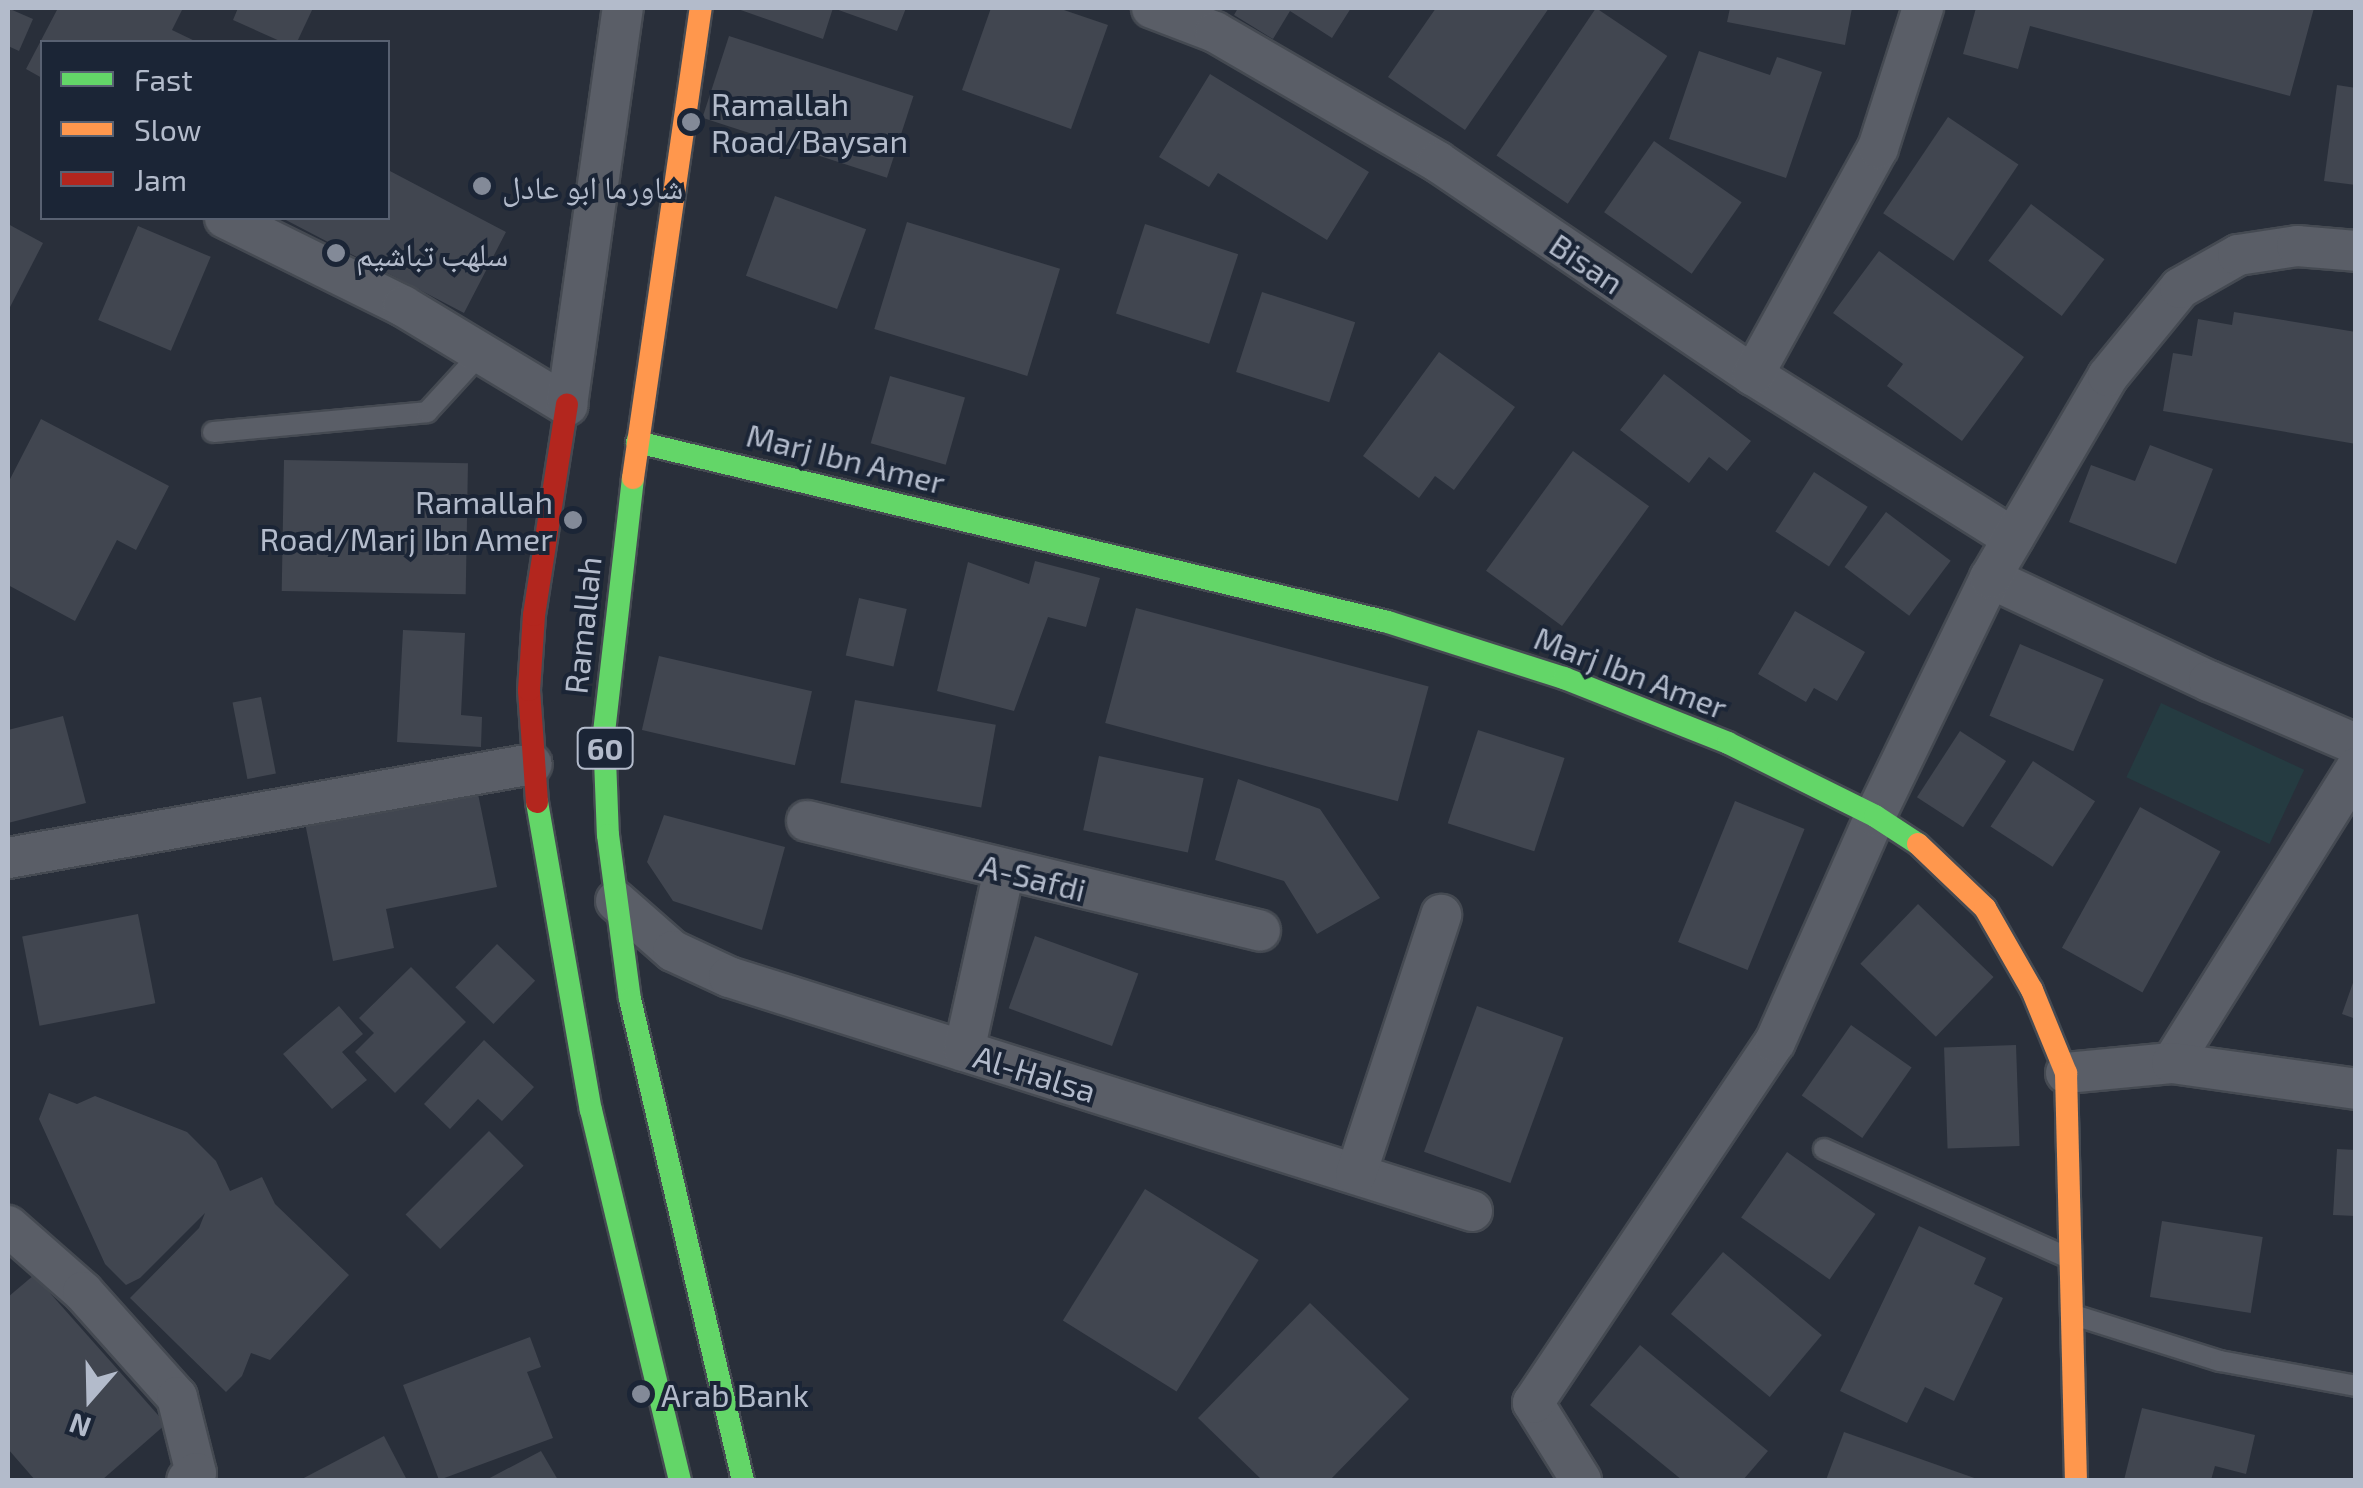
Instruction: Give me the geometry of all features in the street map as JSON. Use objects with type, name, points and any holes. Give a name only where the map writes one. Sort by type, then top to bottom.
[{"type":"main road","name":"Ramallah","points":[[701,8],[637,442],[608,660],[604,733],[616,901],[654,1109],[743,1480]]},
{"type":"main road","points":[[567,406],[534,616],[532,764],[543,851],[591,1110],[680,1480]]},
{"type":"main road","name":"Marj Ibn Amer","points":[[637,442],[1388,622],[1564,678],[1728,743],[1875,816],[1934,855],[1985,908],[2032,990],[2066,1074],[2076,1480]]},
{"type":"street","points":[[229,220],[404,306],[567,406],[622,8]]},
{"type":"street","name":"Bisan","points":[[1152,8],[1214,32],[1422,153],[1753,375],[2013,538]]},
{"type":"street","points":[[1753,375],[1878,148],[1923,8]]},
{"type":"street","points":[[1581,1480],[1533,1403],[1775,1042],[1875,816],[1990,578],[2108,376],[2180,288],[2238,254],[2297,246],[2356,251]]},
{"type":"street","points":[[1990,578],[2209,682],[2356,744]]},
{"type":"street","points":[[8,858],[532,764]]},
{"type":"street","points":[[2172,1064],[2356,768]]},
{"type":"street","name":"A-Safdi","points":[[807,821],[1260,931]]},
{"type":"street","points":[[964,1051],[1004,870]]},
{"type":"street","name":"Al-Halsa","points":[[616,901],[674,950],[729,977],[1472,1211]]},
{"type":"street","points":[[1356,1174],[1442,915]]},
{"type":"street","points":[[2066,1074],[2172,1064],[2356,1089]]},
{"type":"street","points":[[8,1226],[83,1292],[177,1396],[196,1473],[186,1480]]},
{"type":"lane","points":[[213,432],[427,412],[480,353]]},
{"type":"lane","points":[[1824,1149],[2069,1259]]},
{"type":"lane","points":[[2070,1314],[2220,1361],[2356,1386]]},
{"type":"green space","points":[[2161,703],[2304,770],[2270,844],[2126,777]]},
{"type":"building","points":[[58,8],[183,8],[172,30],[193,40],[41,40]]},
{"type":"building","points":[[238,8],[313,8],[298,40],[278,40],[233,20]]},
{"type":"building","points":[[735,8],[833,8],[823,39]]},
{"type":"building","points":[[833,8],[906,8],[897,31]]},
{"type":"building","points":[[991,8],[1058,8],[1108,25],[1071,129],[962,90]]},
{"type":"building","points":[[1238,8],[1351,8],[1332,38],[1290,11],[1273,39],[1234,15]]},
{"type":"building","points":[[1436,8],[1549,8],[1465,130],[1388,77]]},
{"type":"building","points":[[1596,8],[1667,56],[1568,204],[1496,156]]},
{"type":"building","points":[[1730,8],[1852,8],[1845,45],[1727,22]]},
{"type":"building","points":[[1976,8],[2314,8],[2290,96],[2030,26],[2018,69],[1963,54]]},
{"type":"building","points":[[10,9],[33,19],[19,51],[8,46]]},
{"type":"building","points":[[729,36],[914,96],[887,178],[702,118]]},
{"type":"building","points":[[40,42],[40,77],[26,69]]},
{"type":"building","points":[[1699,51],[1770,75],[1777,57],[1822,72],[1786,178],[1669,139]]},
{"type":"building","points":[[1210,74],[1369,172],[1327,240],[1218,173],[1209,187],[1159,157]]},
{"type":"building","points":[[2337,85],[2356,88],[2356,185],[2324,181]]},
{"type":"building","points":[[1948,117],[2018,165],[1954,261],[1883,213]]},
{"type":"building","points":[[1654,141],[1742,202],[1692,274],[1604,212]]},
{"type":"building","points":[[390,171],[506,232],[464,313],[286,220],[390,220]]},
{"type":"building","points":[[775,196],[866,229],[837,309],[746,276]]},
{"type":"building","points":[[2031,204],[2104,259],[2062,316],[1988,261]]},
{"type":"building","points":[[907,222],[1060,269],[1027,376],[874,329]]},
{"type":"building","points":[[8,224],[43,243],[8,311]]},
{"type":"building","points":[[1145,224],[1238,254],[1209,344],[1116,313]]},
{"type":"building","points":[[138,226],[211,257],[171,351],[98,320]]},
{"type":"building","points":[[1879,251],[2024,357],[1962,441],[1887,386],[1903,364],[1833,313]]},
{"type":"building","points":[[1262,292],[1355,322],[1329,402],[1236,372]]},
{"type":"building","points":[[2234,312],[2356,332],[2356,444],[2163,411],[2173,353],[2192,356],[2198,319],[2232,325]]},
{"type":"building","points":[[1439,352],[1515,407],[1454,490],[1435,476],[1419,498],[1363,456]]},
{"type":"building","points":[[1664,374],[1751,441],[1727,471],[1709,457],[1689,483],[1620,430]]},
{"type":"building","points":[[890,376],[965,397],[946,465],[871,443]]},
{"type":"building","points":[[41,419],[169,486],[136,550],[117,540],[75,621],[8,585],[8,483]]},
{"type":"building","points":[[2150,445],[2213,469],[2176,564],[2069,522],[2091,465],[2135,481]]},
{"type":"building","points":[[1573,451],[1649,506],[1562,626],[1486,571]]},
{"type":"building","points":[[284,460],[468,463],[466,594],[282,591]]},
{"type":"building","points":[[1814,472],[1868,507],[1829,566],[1775,532]]},
{"type":"building","points":[[1886,512],[1951,561],[1909,616],[1844,567]]},
{"type":"building","points":[[1035,561],[1100,578],[1086,627],[1048,617],[1014,711],[937,691],[968,562],[1029,584]]},
{"type":"building","points":[[859,598],[907,609],[893,667],[846,655]]},
{"type":"building","points":[[1136,608],[1429,686],[1398,801],[1105,723]]},
{"type":"building","points":[[1795,611],[1865,652],[1837,701],[1814,688],[1806,702],[1758,674]]},
{"type":"building","points":[[403,630],[465,633],[461,715],[482,717],[481,747],[397,742]]},
{"type":"building","points":[[2020,644],[2104,680],[2073,751],[1990,716]]},
{"type":"building","points":[[659,656],[812,691],[795,765],[642,730]]},
{"type":"building","points":[[261,697],[276,774],[247,779],[233,703]]},
{"type":"building","points":[[855,700],[996,725],[981,808],[840,783]]},
{"type":"building","points":[[63,716],[86,803],[8,823],[8,730]]},
{"type":"building","points":[[1478,730],[1565,758],[1534,851],[1448,823]]},
{"type":"building","points":[[1960,731],[2006,761],[1963,827],[1917,797]]},
{"type":"building","points":[[1099,756],[1204,778],[1188,853],[1083,830]]},
{"type":"building","points":[[2033,761],[2095,801],[2053,867],[1991,826]]},
{"type":"building","points":[[1238,779],[1320,809],[1380,898],[1317,934],[1284,881],[1215,860]]},
{"type":"building","points":[[476,784],[497,887],[386,909],[394,948],[333,961],[304,818]]},
{"type":"building","points":[[1735,801],[1805,829],[1748,970],[1678,942]]},
{"type":"building","points":[[2140,807],[2220,852],[2142,992],[2062,948]]},
{"type":"building","points":[[664,815],[785,847],[762,930],[673,901],[647,862]]},
{"type":"building","points":[[1918,904],[1994,977],[1936,1037],[1860,964]]},
{"type":"building","points":[[138,914],[155,1003],[40,1026],[22,937]]},
{"type":"building","points":[[1035,936],[1138,974],[1112,1046],[1009,1008]]},
{"type":"building","points":[[497,944],[535,981],[493,1024],[455,987]]},
{"type":"building","points":[[411,967],[466,1022],[395,1093],[355,1052],[374,1033],[359,1018]]},
{"type":"building","points":[[2356,977],[2356,1019],[2342,1014]]},
{"type":"building","points":[[339,1006],[363,1034],[342,1052],[367,1080],[332,1109],[283,1054]]},
{"type":"building","points":[[1477,1006],[1563,1037],[1510,1183],[1424,1152]]},
{"type":"building","points":[[1851,1025],[1912,1067],[1862,1138],[1802,1095]]},
{"type":"building","points":[[484,1040],[534,1087],[502,1121],[478,1099],[450,1129],[424,1104]]},
{"type":"building","points":[[2016,1045],[2020,1146],[1948,1148],[1944,1048]]},
{"type":"building","points":[[49,1093],[77,1104],[95,1096],[187,1132],[216,1161],[230,1191],[262,1177],[275,1204],[349,1275],[270,1360],[251,1353],[242,1376],[226,1392],[130,1298],[199,1228],[205,1213],[140,1278],[126,1285],[105,1264],[39,1119]]},
{"type":"building","points":[[489,1131],[524,1166],[440,1249],[406,1214]]},
{"type":"building","points":[[2337,1149],[2356,1150],[2356,1216],[2333,1215]]},
{"type":"building","points":[[1787,1152],[1875,1214],[1830,1279],[1741,1218]]},
{"type":"building","points":[[1145,1189],[1259,1260],[1177,1391],[1063,1320]]},
{"type":"building","points":[[2162,1221],[2263,1237],[2251,1313],[2150,1297]]},
{"type":"building","points":[[1919,1226],[1986,1258],[1974,1284],[2003,1298],[1954,1401],[1925,1387],[1907,1423],[1840,1391]]},
{"type":"building","points":[[1723,1252],[1822,1335],[1770,1397],[1671,1314]]},
{"type":"building","points":[[34,1275],[166,1424],[102,1480],[35,1480],[8,1449],[8,1297]]},
{"type":"building","points":[[1310,1303],[1409,1399],[1330,1480],[1262,1480],[1198,1418]]},
{"type":"building","points":[[530,1337],[541,1367],[527,1372],[553,1438],[439,1480],[403,1385]]},
{"type":"building","points":[[1640,1345],[1768,1451],[1743,1480],[1682,1480],[1590,1405]]},
{"type":"building","points":[[2142,1408],[2255,1435],[2246,1474],[2215,1466],[2211,1480],[2124,1480]]},
{"type":"building","points":[[1844,1432],[1980,1480],[1826,1480]]},
{"type":"building","points":[[384,1436],[407,1480],[300,1480]]},
{"type":"building","points":[[541,1451],[558,1480],[486,1480]]},
{"type":"traffic: fast","points":[[637,442],[1388,622],[1564,678],[1728,743],[1875,816],[1918,844]]},
{"type":"traffic: fast","points":[[633,478],[604,733],[608,835],[630,999],[743,1480]]},
{"type":"traffic: fast","points":[[537,802],[591,1110],[680,1480]]},
{"type":"traffic: slow","points":[[633,478],[701,8]]},
{"type":"traffic: slow","points":[[1918,844],[1985,908],[2032,990],[2066,1073],[2076,1480]]},
{"type":"traffic: jam","points":[[537,802],[529,690],[534,615],[567,405]]},
{"type":"place","name":"Ramallah Road/Baysan","points":[[691,122]]},
{"type":"place","name":"شاورما ابو عادل","points":[[482,186]]},
{"type":"place","name":"سلهب تباشيم","points":[[336,253]]},
{"type":"place","name":"Ramallah Road/Marj Ibn Amer","points":[[573,520]]},
{"type":"place","name":"Arab Bank","points":[[641,1394]]}]
